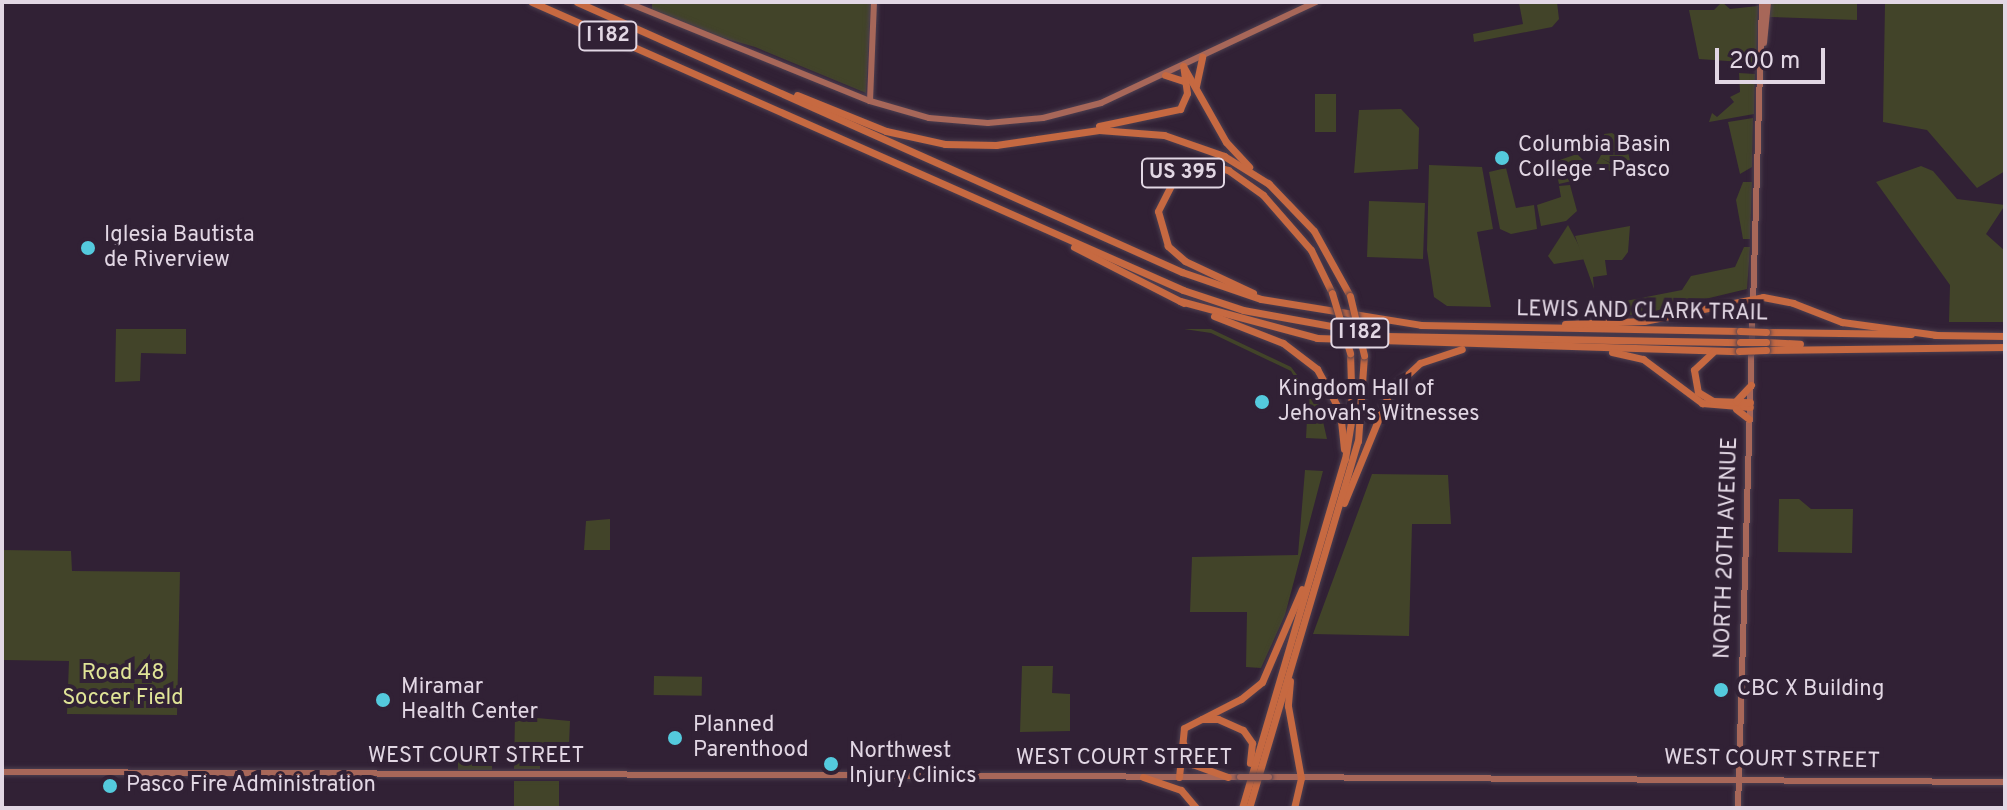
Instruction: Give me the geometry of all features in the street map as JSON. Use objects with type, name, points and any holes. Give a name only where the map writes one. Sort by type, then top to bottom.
[{"type":"highway","name":"I 182","points":[[532,2],[1203,297],[1325,328],[1414,337],[1739,346],[2005,347]]},
{"type":"highway","name":"I 182","points":[[577,2],[1182,272],[1281,305]]},
{"type":"highway","points":[[697,56],[920,140],[982,146],[1177,111],[1186,99],[1183,66]]},
{"type":"highway","points":[[1196,88],[1202,57]]},
{"type":"highway","points":[[1183,66],[1226,142],[1314,231],[1350,296],[1364,355],[1360,428],[1324,559]]},
{"type":"highway","points":[[1165,75],[1184,81]]},
{"type":"highway","points":[[1067,133],[1112,129],[1164,135],[1224,156],[1269,184]]},
{"type":"highway","name":"US 395","points":[[1242,808],[1343,463],[1352,416],[1350,353],[1332,293],[1298,232],[1241,177],[1213,166],[1185,172],[1173,181],[1158,211],[1168,246],[1185,261],[1281,305]]},
{"type":"highway","points":[[1002,211],[1180,301],[1283,343],[1312,364],[1340,411],[1343,463]]},
{"type":"highway","points":[[1459,327],[1634,322],[1754,298],[1788,301],[1842,322],[1937,335]]},
{"type":"highway","points":[[1180,301],[1317,338],[1485,347]]},
{"type":"highway","name":"LEWIS AND CLARK TRAIL","points":[[1281,305],[1353,318],[1459,327],[2005,336]]},
{"type":"highway","points":[[1739,346],[1706,354],[1693,374],[1705,398],[1733,404],[1749,419]]},
{"type":"highway","name":"LEWIS AND CLARK TRAIL","points":[[1485,347],[1739,346]]},
{"type":"highway","points":[[1249,808],[1301,628],[1377,414],[1395,384],[1430,358],[1485,347]]},
{"type":"highway","points":[[1578,348],[1643,359],[1702,403],[1750,404]]},
{"type":"highway","points":[[1733,404],[1751,385]]},
{"type":"highway","points":[[1179,777],[1184,728],[1241,699],[1262,682],[1308,581]]},
{"type":"highway","points":[[1294,808],[1301,778],[1288,706],[1301,628]]},
{"type":"highway","points":[[1228,777],[1196,767],[1186,757],[1184,737],[1197,722],[1218,719],[1246,733],[1252,747],[1251,775]]},
{"type":"highway","points":[[1143,777],[1181,790],[1196,808]]},
{"type":"main road","points":[[626,2],[870,101],[944,120],[1012,122],[1092,107],[1316,2]]},
{"type":"main road","points":[[870,101],[874,2]]},
{"type":"main road","points":[[1754,298],[1765,2]]},
{"type":"main road","name":"NORTH 20TH AVENUE","points":[[1738,808],[1754,298]]},
{"type":"main road","name":"WEST COURT STREET","points":[[2,772],[1738,777],[2005,782]]},
{"type":"green space","points":[[652,2],[871,2],[866,93],[755,47],[699,31],[652,10]]},
{"type":"green space","points":[[1557,2],[1559,19],[1552,27],[1474,42],[1473,34],[1523,24],[1519,3]]},
{"type":"green space","points":[[1722,2],[1730,9],[1758,6],[1756,63],[1699,59],[1689,10],[1714,10]]},
{"type":"green space","points":[[1770,2],[1857,2],[1857,20],[1770,17]]},
{"type":"green space","points":[[1880,2],[2005,2],[2005,171],[1977,188],[1927,130],[1883,122],[1885,4]]},
{"type":"green space","points":[[1739,73],[1755,74],[1754,114],[1709,122],[1712,113],[1717,117],[1734,102],[1730,97],[1740,92]]},
{"type":"green space","points":[[1315,94],[1336,94],[1336,132],[1315,132]]},
{"type":"green space","points":[[1401,109],[1419,128],[1418,169],[1354,173],[1359,110]]},
{"type":"green space","points":[[1753,118],[1752,167],[1740,174],[1728,122]]},
{"type":"green space","points":[[1612,133],[1625,141],[1624,154],[1628,152],[1630,161],[1622,159],[1618,166],[1601,158],[1617,167],[1614,173],[1596,164],[1601,155],[1618,151],[1593,152],[1606,144],[1604,134]]},
{"type":"green space","points":[[1577,154],[1590,167],[1580,179],[1559,184],[1554,162]]},
{"type":"green space","points":[[1429,165],[1482,167],[1493,229],[1477,232],[1491,307],[1447,306],[1434,297],[1427,250]]},
{"type":"green space","points":[[1921,166],[1933,171],[1957,199],[2005,205],[1986,234],[2005,251],[2005,322],[1949,322],[1950,285],[1876,182]]},
{"type":"green space","points":[[1506,168],[1516,208],[1534,205],[1537,229],[1511,234],[1500,229],[1489,172]]},
{"type":"green space","points":[[1743,182],[1752,182],[1750,239],[1743,239],[1736,200]]},
{"type":"green space","points":[[1570,185],[1577,211],[1566,221],[1541,226],[1537,205],[1561,197],[1559,186]]},
{"type":"green space","points":[[1369,201],[1425,203],[1423,259],[1367,257]]},
{"type":"green space","points":[[1568,225],[1586,259],[1554,264],[1548,256]]},
{"type":"green space","points":[[1630,226],[1628,252],[1622,260],[1605,260],[1607,275],[1593,277],[1594,289],[1575,236]]},
{"type":"green space","points":[[1744,247],[1750,247],[1747,289],[1638,315],[1599,314],[1605,305],[1682,290],[1691,276],[1735,267]]},
{"type":"green space","points":[[116,329],[186,329],[186,354],[141,353],[140,381],[115,382]]},
{"type":"green space","points":[[1184,329],[1211,329],[1291,367],[1319,404],[1327,439],[1306,438],[1308,400],[1291,371],[1211,333]]},
{"type":"green space","points":[[1305,470],[1323,471],[1285,615],[1261,668],[1246,667],[1247,612],[1190,612],[1192,557],[1298,555]]},
{"type":"green space","points":[[1372,474],[1448,475],[1451,524],[1412,524],[1409,636],[1313,634]]},
{"type":"green space","points":[[1779,499],[1799,499],[1811,509],[1853,509],[1852,553],[1778,552]]},
{"type":"green space","points":[[610,519],[610,550],[584,550],[586,521]]},
{"type":"green space","name":"Road 48 Soccer Field","points":[[2,550],[71,551],[72,571],[180,572],[177,715],[67,714],[69,661],[2,660]]},
{"type":"green space","points":[[1022,666],[1053,666],[1052,693],[1070,694],[1070,731],[1020,732]]},
{"type":"green space","points":[[654,676],[702,677],[702,696],[654,695]]},
{"type":"green space","points":[[515,716],[570,721],[569,745],[540,745],[540,769],[514,769]]},
{"type":"green space","points":[[458,743],[492,743],[492,770],[458,770]]},
{"type":"green space","points":[[514,781],[559,781],[559,808],[514,808]]},
{"type":"place","name":"Columbia Basin College - Pasco","points":[[1502,158]]},
{"type":"place","name":"Iglesia Bautista de Riverview","points":[[88,248]]},
{"type":"place","name":"Kingdom Hall of Jehovah's Witnesses","points":[[1262,402]]},
{"type":"place","name":"CBC X Building","points":[[1721,690]]},
{"type":"place","name":"Miramar Health Center","points":[[383,700]]},
{"type":"place","name":"Planned Parenthood","points":[[675,738]]},
{"type":"place","name":"Northwest Injury Clinics","points":[[831,764]]},
{"type":"place","name":"Pasco Fire Administration","points":[[110,786]]}]
